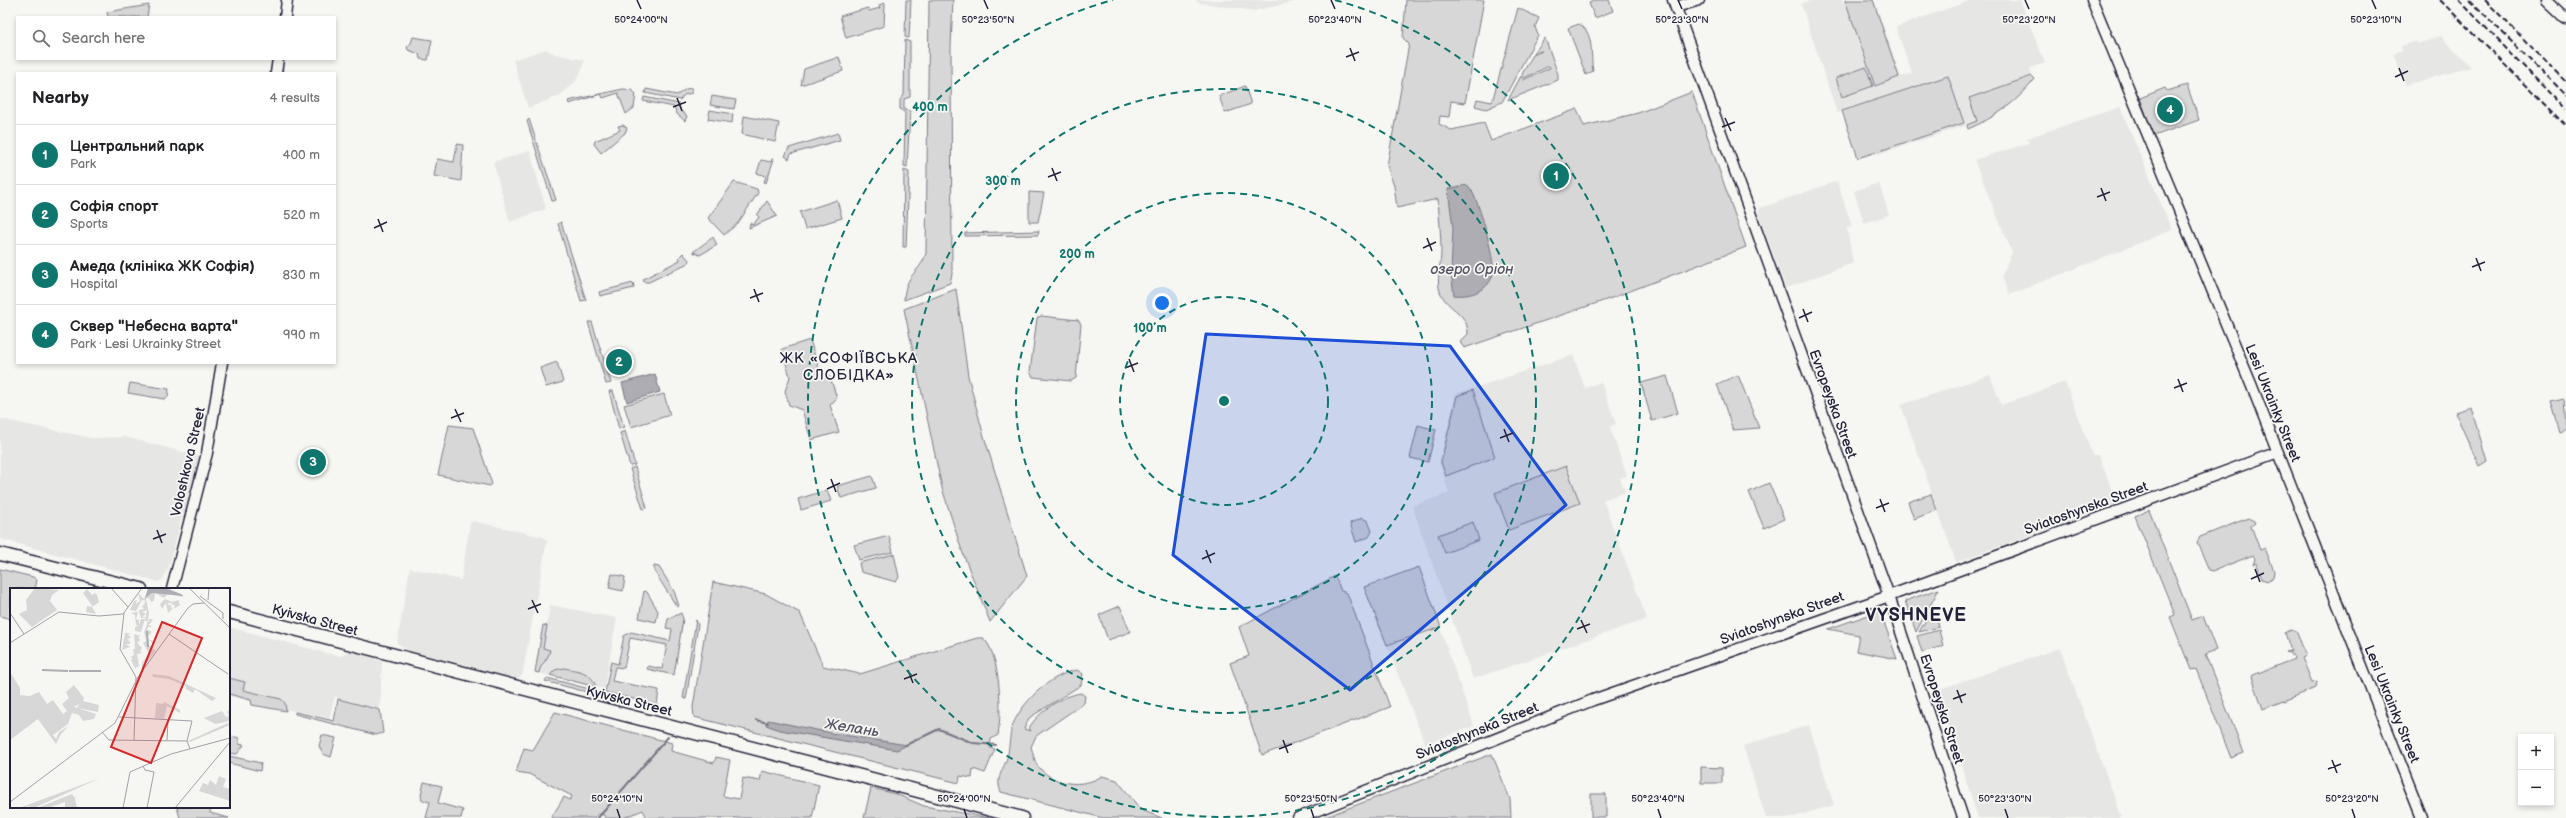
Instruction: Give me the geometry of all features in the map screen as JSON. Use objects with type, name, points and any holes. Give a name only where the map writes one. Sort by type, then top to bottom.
[{"type":"main road","points":[[0,554],[137,588]]},
{"type":"main road","name":"Kyivska Street","points":[[230,612],[1022,818]]},
{"type":"street","points":[[285,16],[287,0]]},
{"type":"street","points":[[1675,4],[1699,0]]},
{"type":"street","name":"Lesi Ukrainky Street","points":[[2092,0],[2278,452],[2422,818]]},
{"type":"street","points":[[2547,0],[2566,18]]},
{"type":"street","name":"Evropeyska Street","points":[[1675,4],[1889,596],[1963,818]]},
{"type":"street","points":[[276,72],[278,60]]},
{"type":"street","name":"Voloshkova Street","points":[[172,588],[207,453],[222,364]]},
{"type":"street","name":"Sviatoshynska Street","points":[[1298,818],[1594,700],[1889,596],[2278,452]]},
{"type":"highlighted area","points":[[1206,334],[1450,346],[1566,505],[1350,690],[1173,555]]},
{"type":"shaded area","points":[[906,0],[911,0],[909,38],[905,37]]},
{"type":"shaded area","points":[[929,0],[953,0],[951,47],[952,274],[950,283],[904,300],[907,284],[926,253]]},
{"type":"shaded area","points":[[1196,0],[1302,0],[1254,11],[1196,2]]},
{"type":"shaded area","points":[[1406,0],[1484,0],[1465,103],[1451,101],[1449,117],[1440,116],[1439,124],[1451,130],[1484,123],[1491,141],[1577,109],[1584,126],[1638,113],[1692,92],[1746,247],[1609,299],[1464,348],[1460,342],[1468,334],[1467,326],[1460,315],[1446,301],[1439,288],[1438,279],[1441,251],[1438,199],[1397,208],[1394,186],[1387,166],[1409,44],[1403,38]]},
{"type":"shaded area","points":[[1596,0],[1609,0],[1613,11],[1595,18],[1589,3]]},
{"type":"shaded area","points":[[1812,0],[1874,0],[1901,77],[1912,73],[1896,27],[1972,0],[2020,0],[2045,63],[2030,68],[2032,76],[1986,92],[1977,122],[1878,154],[1861,106],[1837,113],[1801,4]]},
{"type":"shaded area","points":[[1845,0],[1873,0],[1899,77],[1875,86]]},
{"type":"shaded area","points":[[885,3],[884,26],[846,38],[840,16],[868,8],[869,11],[880,8],[879,5]]},
{"type":"shaded area","points":[[149,5],[147,16],[108,16],[107,12]]},
{"type":"shaded area","points":[[1518,8],[1539,18],[1535,27],[1538,35],[1502,102],[1486,109],[1475,106],[1477,99],[1492,102]]},
{"type":"shaded area","points":[[1579,24],[1588,33],[1591,45],[1593,71],[1586,75],[1568,28]]},
{"type":"shaded area","points":[[2441,36],[2471,67],[2406,85],[2393,54],[2402,50],[2401,46],[2416,41],[2417,44]]},
{"type":"shaded area","points":[[413,37],[432,40],[428,60],[420,59],[419,54],[408,50],[407,47],[411,43]]},
{"type":"shaded area","points":[[1545,38],[1558,74],[1558,80],[1508,100],[1521,76],[1523,80],[1550,68],[1549,66],[1524,78],[1522,74],[1533,55],[1542,51],[1534,53]]},
{"type":"shaded area","points":[[905,40],[910,42],[910,97],[904,99],[904,110],[910,111],[907,167],[904,166],[905,113],[900,109],[900,100],[904,95]]},
{"type":"shaded area","points":[[546,49],[555,54],[584,60],[582,70],[575,82],[559,96],[528,108],[513,60]]},
{"type":"shaded area","points":[[839,57],[843,71],[801,85],[804,69]]},
{"type":"shaded area","points":[[1866,67],[1873,86],[1842,97],[1836,78]]},
{"type":"shaded area","points":[[1948,76],[1964,123],[1858,158],[1842,111]]},
{"type":"shaded area","points":[[2032,76],[2035,79],[2013,102],[1988,120],[1968,129],[1967,125],[1977,121],[1969,98]]},
{"type":"shaded area","points":[[2187,85],[2199,120],[2154,136],[2140,98],[2165,88],[2167,91]]},
{"type":"shaded area","points":[[1245,86],[1251,104],[1225,113],[1219,96]]},
{"type":"shaded area","points":[[692,88],[692,93],[684,95],[680,100],[645,93],[646,89],[677,95],[686,89]]},
{"type":"shaded area","points":[[623,89],[632,90],[636,94],[634,108],[626,114],[618,93],[603,98],[601,94],[569,104],[568,101]]},
{"type":"shaded area","points":[[712,96],[736,100],[734,109],[710,105]]},
{"type":"shaded area","points":[[644,97],[679,104],[681,111],[687,116],[685,121],[677,114],[674,107],[643,101]]},
{"type":"shaded area","points":[[2120,107],[2172,230],[2009,295],[2002,276],[2012,252],[1974,160],[2029,143],[2027,138]]},
{"type":"shaded area","points":[[710,110],[733,114],[732,123],[708,119]]},
{"type":"shaded area","points":[[744,116],[779,123],[775,142],[742,134]]},
{"type":"shaded area","points":[[529,119],[556,200],[552,201],[527,121]]},
{"type":"shaded area","points":[[623,125],[627,128],[625,133],[601,153],[594,144],[595,141],[620,130],[618,126]]},
{"type":"shaded area","points":[[838,133],[840,140],[791,154],[789,159],[785,156],[789,148]]},
{"type":"shaded area","points":[[457,144],[463,145],[461,181],[434,176],[437,159],[454,162]]},
{"type":"shaded area","points":[[530,151],[546,209],[510,222],[493,162]]},
{"type":"shaded area","points":[[772,159],[774,159],[766,183],[764,182],[766,176],[757,173],[761,160],[771,162]]},
{"type":"shaded area","points":[[904,170],[909,172],[906,247],[903,247]]},
{"type":"shaded area","points":[[1837,181],[1852,226],[1847,228],[1853,263],[1786,288],[1758,214],[1760,208]]},
{"type":"shaded area","points":[[734,182],[757,189],[758,193],[738,223],[724,235],[708,218]]},
{"type":"shaded area","points":[[1879,183],[1889,215],[1864,223],[1854,191]]},
{"type":"shaded area","points":[[1029,192],[1044,193],[1038,222],[1029,222]]},
{"type":"shaded area","points":[[837,200],[842,218],[805,229],[800,212]]},
{"type":"shaded area","points":[[767,201],[777,216],[749,228],[750,223],[753,225],[759,217],[757,215]]},
{"type":"shaded area","points":[[561,222],[586,300],[581,301],[558,224]]},
{"type":"shaded area","points":[[1039,231],[1038,235],[965,236],[965,233]]},
{"type":"shaded area","points":[[713,237],[717,245],[700,255],[693,252]]},
{"type":"shaded area","points":[[683,253],[689,260],[688,263],[649,282],[644,282],[643,279],[680,260],[679,257]]},
{"type":"shaded area","points":[[633,283],[634,288],[600,296],[599,292]]},
{"type":"shaded area","points":[[956,289],[968,376],[983,433],[1027,576],[990,622],[962,551],[942,488],[904,309]]},
{"type":"shaded area","points":[[1041,316],[1078,320],[1081,324],[1076,378],[1071,381],[1033,377],[1030,372],[1037,318]]},
{"type":"shaded area","points":[[588,322],[592,322],[611,383],[606,384]]},
{"type":"shaded area","points":[[810,340],[820,372],[830,377],[837,398],[830,405],[839,432],[811,440],[802,410],[789,405],[785,391],[790,377],[782,349]]},
{"type":"shaded area","points":[[1573,355],[1585,388],[1601,382],[1616,424],[1610,427],[1627,476],[1620,478],[1625,492],[1603,500],[1647,619],[1473,679],[1412,506],[1449,493],[1439,462],[1456,394]]},
{"type":"shaded area","points":[[557,362],[563,382],[546,387],[540,368]]},
{"type":"shaded area","points":[[1738,375],[1759,428],[1733,430],[1717,384]]},
{"type":"shaded area","points":[[1990,375],[2001,405],[2065,382],[2092,455],[2099,455],[2117,504],[1956,562],[1901,405]]},
{"type":"shaded area","points":[[1667,376],[1678,413],[1652,421],[1641,383]]},
{"type":"shaded area","points":[[130,383],[169,389],[168,397],[164,399],[128,393]]},
{"type":"shaded area","points":[[1473,390],[1495,457],[1446,476],[1441,462],[1457,396]]},
{"type":"shaded area","points":[[609,391],[613,391],[624,427],[619,429]]},
{"type":"shaded area","points":[[664,394],[670,415],[631,427],[624,405]]},
{"type":"shaded area","points":[[2564,399],[2566,428],[2560,433],[2551,402]]},
{"type":"shaded area","points":[[2471,407],[2487,461],[2479,466],[2455,412]]},
{"type":"shaded area","points":[[0,419],[91,438],[125,437],[199,456],[201,463],[188,513],[183,513],[169,566],[163,579],[159,582],[0,539]]},
{"type":"shaded area","points":[[449,425],[473,428],[492,484],[490,486],[438,475]]},
{"type":"shaded area","points":[[1418,425],[1436,430],[1428,462],[1410,458]]},
{"type":"shaded area","points":[[625,431],[635,465],[630,466],[620,433]]},
{"type":"shaded area","points":[[1566,466],[1580,503],[1509,530],[1495,493]]},
{"type":"shaded area","points":[[635,467],[647,508],[643,509],[630,469]]},
{"type":"shaded area","points":[[872,476],[876,488],[841,498],[837,486]]},
{"type":"shaded area","points":[[1769,483],[1784,519],[1764,528],[1749,492]]},
{"type":"shaded area","points":[[827,490],[831,501],[801,510],[798,499]]},
{"type":"shaded area","points":[[1931,494],[1937,510],[1914,519],[1908,502]]},
{"type":"shaded area","points":[[2149,510],[2192,620],[2203,616],[2216,650],[2205,654],[2244,753],[2231,758],[2196,669],[2191,670],[2170,617],[2175,615],[2135,516]]},
{"type":"shaded area","points":[[1362,518],[1368,521],[1372,531],[1369,537],[1356,542],[1350,523]]},
{"type":"shaded area","points":[[2248,518],[2255,523],[2251,526],[2260,550],[2265,548],[2274,571],[2273,577],[2267,581],[2262,579],[2256,563],[2253,565],[2255,559],[2253,555],[2213,571],[2209,570],[2197,542],[2200,537]]},
{"type":"shaded area","points":[[473,521],[543,537],[547,541],[522,676],[517,679],[409,651],[397,643],[410,568],[461,580],[470,523]]},
{"type":"shaded area","points":[[1473,522],[1479,540],[1445,553],[1438,535]]},
{"type":"shaded area","points":[[889,536],[893,552],[859,560],[854,545]]},
{"type":"shaded area","points":[[894,554],[899,577],[896,582],[861,572],[859,563]]},
{"type":"shaded area","points":[[654,566],[659,567],[674,591],[679,606],[677,607],[654,571]]},
{"type":"shaded area","points":[[1419,567],[1474,726],[1425,744],[1364,587]]},
{"type":"shaded area","points":[[1419,567],[1441,627],[1387,645],[1364,587]]},
{"type":"shaded area","points":[[0,569],[33,577],[37,580],[35,588],[10,588],[10,619],[0,616]]},
{"type":"shaded area","points":[[612,574],[625,577],[623,591],[609,588]]},
{"type":"shaded area","points":[[1335,576],[1341,591],[1347,593],[1390,707],[1262,755],[1230,663],[1249,656],[1239,627]]},
{"type":"shaded area","points":[[713,582],[766,594],[800,613],[823,666],[860,674],[977,638],[983,638],[994,657],[1000,698],[998,735],[991,739],[990,748],[995,749],[985,773],[973,769],[972,778],[960,776],[959,783],[694,717],[693,707]]},
{"type":"shaded area","points":[[1939,589],[1916,632],[1905,601]]},
{"type":"shaded area","points":[[644,591],[647,592],[658,611],[656,622],[639,618]]},
{"type":"shaded area","points":[[550,605],[617,618],[604,689],[539,673]]},
{"type":"shaded area","points":[[1120,606],[1130,632],[1108,640],[1099,615]]},
{"type":"shaded area","points":[[1934,606],[1939,627],[1919,632]]},
{"type":"shaded area","points":[[1880,611],[1897,659],[1856,651],[1859,635],[1828,629]]},
{"type":"shaded area","points":[[681,613],[683,619],[674,675],[647,669],[648,666],[662,669],[667,645],[630,638],[624,668],[615,667],[612,681],[659,690],[657,705],[605,692],[611,662],[618,664],[624,636],[631,632],[670,641],[672,629],[666,628],[668,619]]},
{"type":"shaded area","points":[[696,620],[698,625],[686,699],[683,698]]},
{"type":"shaded area","points":[[543,625],[547,626],[543,648],[550,650],[548,657],[539,673],[535,672]]},
{"type":"shaded area","points":[[230,627],[330,654],[342,656],[347,651],[382,660],[380,710],[338,699],[335,696],[329,719],[230,696]]},
{"type":"shaded area","points":[[1939,630],[1943,646],[1922,652],[1917,636]]},
{"type":"shaded area","points":[[2291,630],[2297,632],[2306,656],[2302,658],[2312,682],[2317,681],[2316,688],[2263,709],[2252,677],[2253,675],[2294,659],[2293,655],[2286,652],[2291,651],[2285,633]]},
{"type":"shaded area","points":[[2060,648],[2122,818],[1978,818],[1937,690]]},
{"type":"shaded area","points":[[564,668],[579,671],[588,675],[596,687],[550,675],[555,670]]},
{"type":"shaded area","points":[[1077,670],[1083,674],[1081,685],[1029,718],[1024,729],[1031,731],[1029,728],[1033,722],[1045,710],[1066,697],[1081,693],[1085,696],[1084,703],[1036,736],[1031,747],[1037,765],[1043,772],[1051,777],[1068,783],[1086,783],[1102,776],[1117,780],[1141,810],[1162,818],[1103,818],[1001,792],[999,787],[999,779],[1007,758],[1012,726],[1019,713],[1032,696],[1049,682],[1068,672]]},
{"type":"shaded area","points":[[230,678],[245,682],[243,690],[281,699],[285,703],[286,711],[252,705],[251,700],[230,694]]},
{"type":"shaded area","points":[[547,678],[597,691],[598,695],[545,681]]},
{"type":"shaded area","points":[[338,699],[380,710],[383,733],[376,735],[295,714],[295,712],[334,721]]},
{"type":"shaded area","points":[[555,712],[672,743],[671,751],[714,763],[716,757],[730,760],[723,796],[739,799],[743,778],[760,781],[762,771],[819,785],[812,818],[647,818],[643,810],[623,818],[605,818],[603,814],[598,814],[594,818],[551,818],[564,797],[570,800],[572,796],[529,774],[516,772],[524,748],[533,750]]},
{"type":"shaded area","points":[[1809,725],[1834,805],[1790,818],[1766,818],[1743,746]]},
{"type":"shaded area","points":[[322,735],[336,738],[331,757],[323,754],[319,746]]},
{"type":"shaded area","points":[[231,736],[239,738],[239,744],[244,745],[237,754],[230,753]]},
{"type":"shaded area","points":[[1492,754],[1510,799],[1511,818],[1322,818]]},
{"type":"shaded area","points":[[230,756],[261,763],[260,771],[230,763]]},
{"type":"shaded area","points":[[1701,767],[1722,768],[1722,783],[1701,783]]},
{"type":"shaded area","points":[[424,782],[442,786],[438,803],[463,810],[461,818],[426,818],[430,802],[422,800],[421,795]]},
{"type":"shaded area","points":[[871,788],[896,794],[924,806],[989,818],[864,818]]},
{"type":"shaded area","points":[[1591,794],[1606,794],[1606,817],[1591,817]]},
{"type":"shaded area","points":[[177,808],[211,808],[210,813],[229,818],[180,818]]},
{"type":"water","name":"озеро Оріон","points":[[1467,185],[1476,199],[1485,227],[1492,256],[1493,274],[1487,285],[1478,292],[1466,295],[1454,295],[1451,273],[1453,228],[1448,189]]},
{"type":"water","points":[[655,374],[660,392],[627,402],[622,383]]},
{"type":"water","points":[[768,720],[831,733],[907,745],[897,750],[780,730],[766,725]]},
{"type":"waterway","name":"Желань","points":[[756,720],[768,723]]},
{"type":"waterway","name":"Желань","points":[[906,745],[939,729],[973,743],[996,745]]},
{"type":"waterway","name":"Желань","points":[[598,818],[668,737]]},
{"type":"railway","points":[[2440,0],[2566,126]]},
{"type":"railway","points":[[2459,0],[2566,110]]},
{"type":"railway","points":[[2470,0],[2566,96]]},
{"type":"railway","points":[[2485,0],[2566,82]]},
{"type":"place","name":"Сквер \"Небесна варта\"","points":[[2170,110]]},
{"type":"place","name":"Центральний парк","points":[[1556,176]]},
{"type":"place","name":"Софія спорт","points":[[619,362]]},
{"type":"place","name":"Амеда (клініка ЖК Софія)","points":[[313,462]]},
{"type":"district","name":"ЖК «СОФІЇВСЬКА СЛОБІДКА»","points":[[849,366]]},
{"type":"district","name":"VYSHNEVE","points":[[1916,615]]}]
